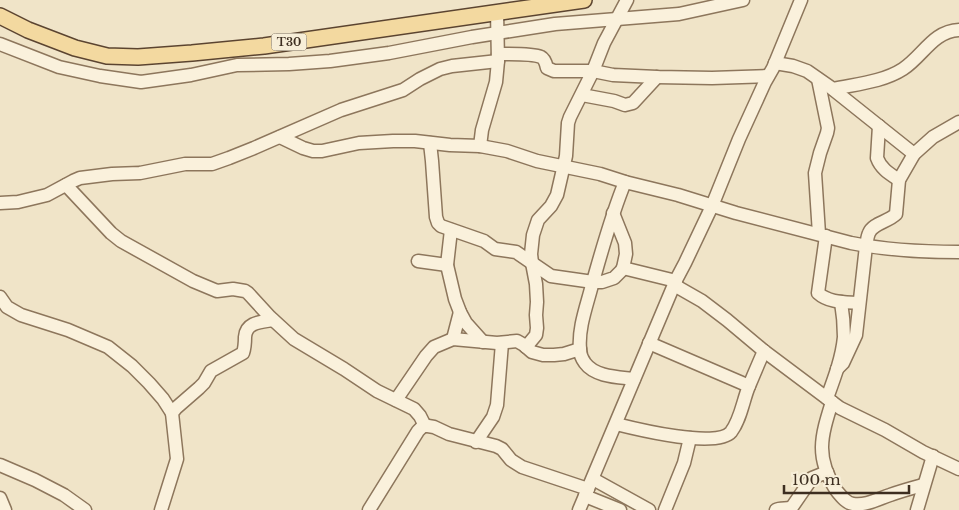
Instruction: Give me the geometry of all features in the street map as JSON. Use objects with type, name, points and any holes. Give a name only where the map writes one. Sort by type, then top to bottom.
[{"type":"main road","name":"T30","points":[[0,16],[28,30],[75,48],[107,56],[138,57],[264,46],[584,0]]},
{"type":"street","points":[[526,346],[536,335],[537,328],[536,277],[532,263],[532,244],[536,225],[557,195],[564,167],[570,117],[593,71],[604,42],[627,0]]},
{"type":"street","points":[[0,44],[59,67],[141,82],[237,66],[330,61],[390,53],[555,24],[680,14],[743,0]]},
{"type":"street","points":[[579,510],[675,283],[712,206],[739,139],[802,1]]},
{"type":"street","points":[[480,146],[482,130],[496,82],[498,57],[497,12]]},
{"type":"street","points":[[832,89],[892,75],[916,60],[929,44],[942,34],[959,30]]},
{"type":"street","points":[[0,203],[18,202],[47,196],[80,178],[140,173],[185,164],[212,164],[341,110],[403,90],[440,69],[515,54],[540,57],[546,62],[547,68],[554,70],[593,71],[657,77],[768,76]]},
{"type":"street","points":[[775,63],[807,71],[914,154]]},
{"type":"street","points":[[582,95],[626,105],[633,103],[657,77]]},
{"type":"street","points":[[818,79],[828,128],[815,174],[822,235],[818,293],[820,296],[832,300],[859,303]]},
{"type":"street","points":[[837,369],[843,363],[856,335],[869,233],[872,228],[894,217],[896,214],[899,180],[914,154],[933,137],[959,122]]},
{"type":"street","points":[[878,126],[877,158],[881,167],[899,180]]},
{"type":"street","points":[[280,137],[313,151],[322,151],[359,143],[406,140],[480,146],[507,151],[537,161],[600,174],[754,218],[866,246],[935,252],[959,252]]},
{"type":"street","points":[[430,143],[438,223],[451,230],[484,241],[495,249],[516,252],[551,276],[602,282],[614,278],[623,268],[626,254],[625,243],[609,186],[600,174]]},
{"type":"street","points":[[624,182],[601,251],[580,333],[580,349],[584,363],[591,370],[634,379]]},
{"type":"street","points":[[66,184],[111,233],[122,241],[193,281],[216,291],[233,289],[245,291],[294,339],[377,391],[418,412],[425,426]]},
{"type":"street","points":[[451,230],[447,265],[450,283],[466,323],[483,342]]},
{"type":"street","points":[[418,261],[447,265]]},
{"type":"street","points":[[623,268],[675,283],[728,320],[764,351],[840,408],[959,469]]},
{"type":"street","points":[[0,298],[7,307],[21,315],[68,330],[108,347],[132,366],[163,400],[172,413],[177,459],[161,510]]},
{"type":"street","points":[[841,302],[844,337],[829,400],[822,448],[823,462],[827,472],[836,489],[854,507],[923,485]]},
{"type":"street","points":[[453,340],[460,312]]},
{"type":"street","points":[[172,413],[204,383],[211,371],[243,353],[245,335],[250,326],[273,320]]},
{"type":"street","points":[[396,400],[434,347],[453,340],[502,343],[517,341],[521,342],[532,352],[554,356],[580,349]]},
{"type":"street","points":[[476,442],[493,417],[497,405],[502,343]]},
{"type":"street","points":[[650,343],[749,386]]},
{"type":"street","points":[[616,424],[670,436],[701,439],[720,438],[729,434],[738,418],[764,351]]},
{"type":"street","points":[[369,510],[418,430],[425,426],[434,427],[449,434],[476,442],[496,446],[522,467],[589,488],[649,510]]},
{"type":"street","points":[[665,510],[684,462],[690,438]]},
{"type":"street","points":[[916,510],[933,456]]},
{"type":"street","points":[[0,465],[64,495],[84,510]]},
{"type":"street","points":[[784,510],[792,507],[812,478],[827,472]]},
{"type":"street","points":[[589,488],[620,510]]},
{"type":"street","points":[[0,498],[4,510]]}]
